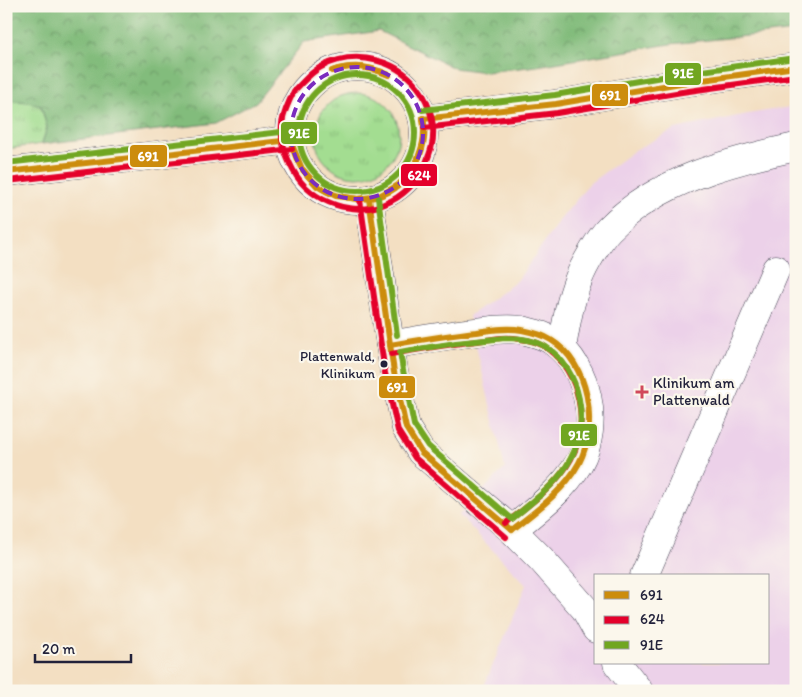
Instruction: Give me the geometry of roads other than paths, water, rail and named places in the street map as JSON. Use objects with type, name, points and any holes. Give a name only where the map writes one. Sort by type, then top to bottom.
[{"type":"street","points":[[347,66],[375,69],[399,80],[418,105],[423,119],[424,143],[419,160],[411,173],[398,186],[385,194],[369,199],[342,198],[320,189],[303,172],[294,155],[290,131],[293,114],[302,95],[314,82],[327,73],[347,66]]},
{"type":"street","points":[[423,119],[556,104],[681,83],[796,67]]},
{"type":"street","points":[[6,172],[291,140]]},
{"type":"street","points":[[562,348],[569,310],[579,277],[592,252],[608,230],[621,218],[654,194],[715,167],[761,154],[796,147]]},
{"type":"street","points":[[369,199],[394,372],[406,428],[420,452],[512,530],[541,559],[585,609],[594,625]]},
{"type":"street","points":[[645,574],[776,269]]},
{"type":"street","points":[[390,345],[450,335],[505,329],[519,330],[553,341],[571,359],[579,373],[590,408],[590,426],[587,442],[580,460],[570,476],[554,493],[512,530]]},
{"type":"street","points":[[618,664],[639,691]]},
{"type":"place","name":"Plattenwald, Klinikum","points":[[384,364]]},
{"type":"place","name":"Klinikum am Plattenwald","points":[[642,392]]}]
